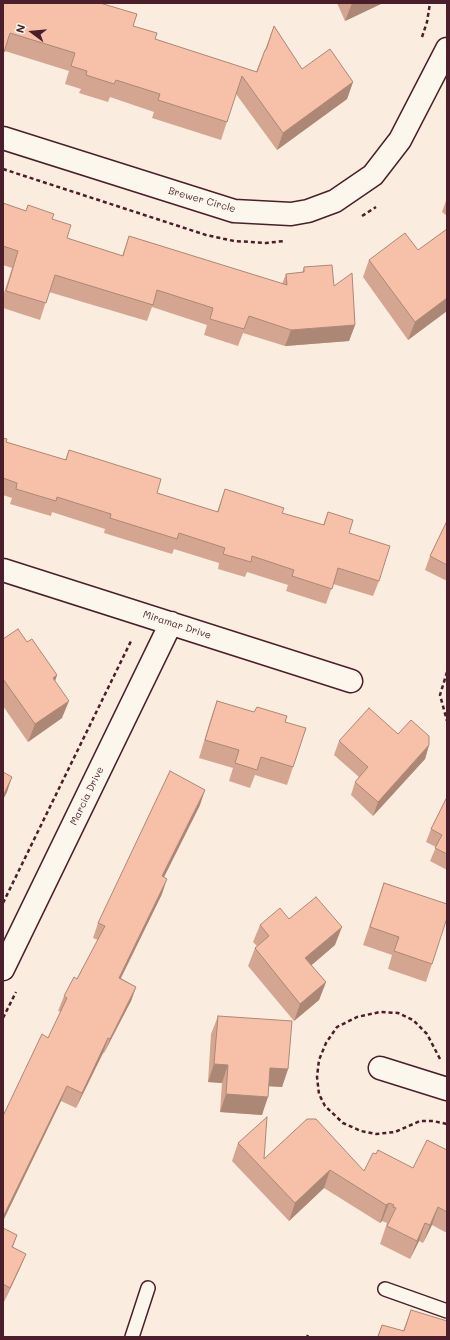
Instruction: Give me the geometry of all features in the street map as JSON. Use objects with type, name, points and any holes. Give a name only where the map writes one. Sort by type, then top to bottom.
[{"type":"street","name":"Brewer Circle","points":[[3,138],[234,211],[291,214],[308,211],[335,201],[373,175],[400,140],[447,49]]},
{"type":"street","name":"Miramar Drive","points":[[3,570],[351,681]]},
{"type":"street","name":"Marcia Drive","points":[[3,969],[171,623]]},
{"type":"street","points":[[380,1068],[447,1089]]},
{"type":"lane","points":[[132,1337],[148,1288]]},
{"type":"lane","points":[[385,1290],[447,1311]]},
{"type":"path","points":[[420,44],[427,22],[430,3]]},
{"type":"path","points":[[3,904],[132,639]]},
{"type":"path","points":[[447,672],[440,695],[447,721]]},
{"type":"building","points":[[3,3],[100,3],[137,14],[133,26],[157,33],[155,39],[257,72],[274,26],[302,69],[330,49],[353,82],[283,133],[242,76],[227,122],[158,100],[160,94],[116,80],[114,84],[86,75],[87,71],[71,66],[75,53],[10,33],[4,52]]},
{"type":"building","points":[[3,203],[26,211],[28,205],[54,214],[52,219],[71,225],[67,238],[123,256],[129,236],[287,285],[286,274],[304,272],[304,267],[332,265],[334,286],[352,273],[355,325],[291,330],[249,316],[244,329],[210,319],[213,308],[157,290],[153,305],[55,275],[46,303],[6,291],[18,251],[3,246]]},
{"type":"building","points":[[447,229],[447,298],[415,322],[369,260],[405,233],[418,250]]},
{"type":"building","points":[[3,438],[7,439],[6,442],[66,460],[69,450],[161,479],[157,493],[218,512],[225,489],[284,508],[282,513],[324,525],[328,512],[353,520],[349,533],[390,546],[379,581],[338,568],[332,589],[292,576],[294,570],[252,556],[251,562],[223,554],[225,548],[179,533],[177,539],[110,518],[111,514],[57,497],[56,501],[16,489],[17,483],[3,478]]},
{"type":"building","points":[[447,521],[447,565],[430,556]]},
{"type":"building","points":[[18,629],[27,642],[32,639],[57,675],[53,678],[69,701],[35,724],[3,679],[3,639]]},
{"type":"building","points":[[217,701],[254,712],[257,707],[287,716],[285,722],[306,728],[293,767],[261,757],[257,770],[235,763],[239,750],[205,740]]},
{"type":"building","points":[[369,708],[398,734],[411,720],[429,736],[429,745],[378,802],[355,782],[368,767],[339,741]]},
{"type":"building","points":[[170,771],[205,790],[162,876],[167,879],[119,978],[136,987],[110,1039],[108,1038],[82,1093],[67,1086],[3,1217],[3,1116],[42,1034],[48,1038],[67,998],[64,996],[74,977],[77,979],[105,926],[98,923]]},
{"type":"building","points":[[3,772],[12,777],[3,796]]},
{"type":"building","points":[[447,797],[447,854],[435,848],[442,835],[431,829]]},
{"type":"building","points":[[384,883],[447,904],[447,918],[432,964],[394,951],[399,937],[370,927]]},
{"type":"building","points":[[316,897],[342,927],[305,958],[326,982],[300,1004],[255,948],[269,936],[260,925],[280,908],[289,919]]},
{"type":"building","points":[[218,1016],[292,1021],[288,1069],[270,1068],[268,1097],[226,1094],[228,1065],[214,1064]]},
{"type":"building","points":[[267,1117],[264,1159],[307,1119],[316,1119],[364,1171],[373,1153],[376,1154],[378,1150],[413,1168],[427,1140],[447,1150],[447,1212],[438,1207],[430,1225],[425,1223],[417,1241],[387,1226],[396,1208],[393,1207],[394,1205],[389,1203],[386,1205],[330,1170],[295,1203],[238,1143]]},
{"type":"building","points":[[3,1228],[17,1235],[12,1247],[26,1254],[10,1288],[3,1284]]},
{"type":"building","points":[[411,1310],[447,1321],[447,1337],[378,1337],[382,1325],[404,1331]]}]
